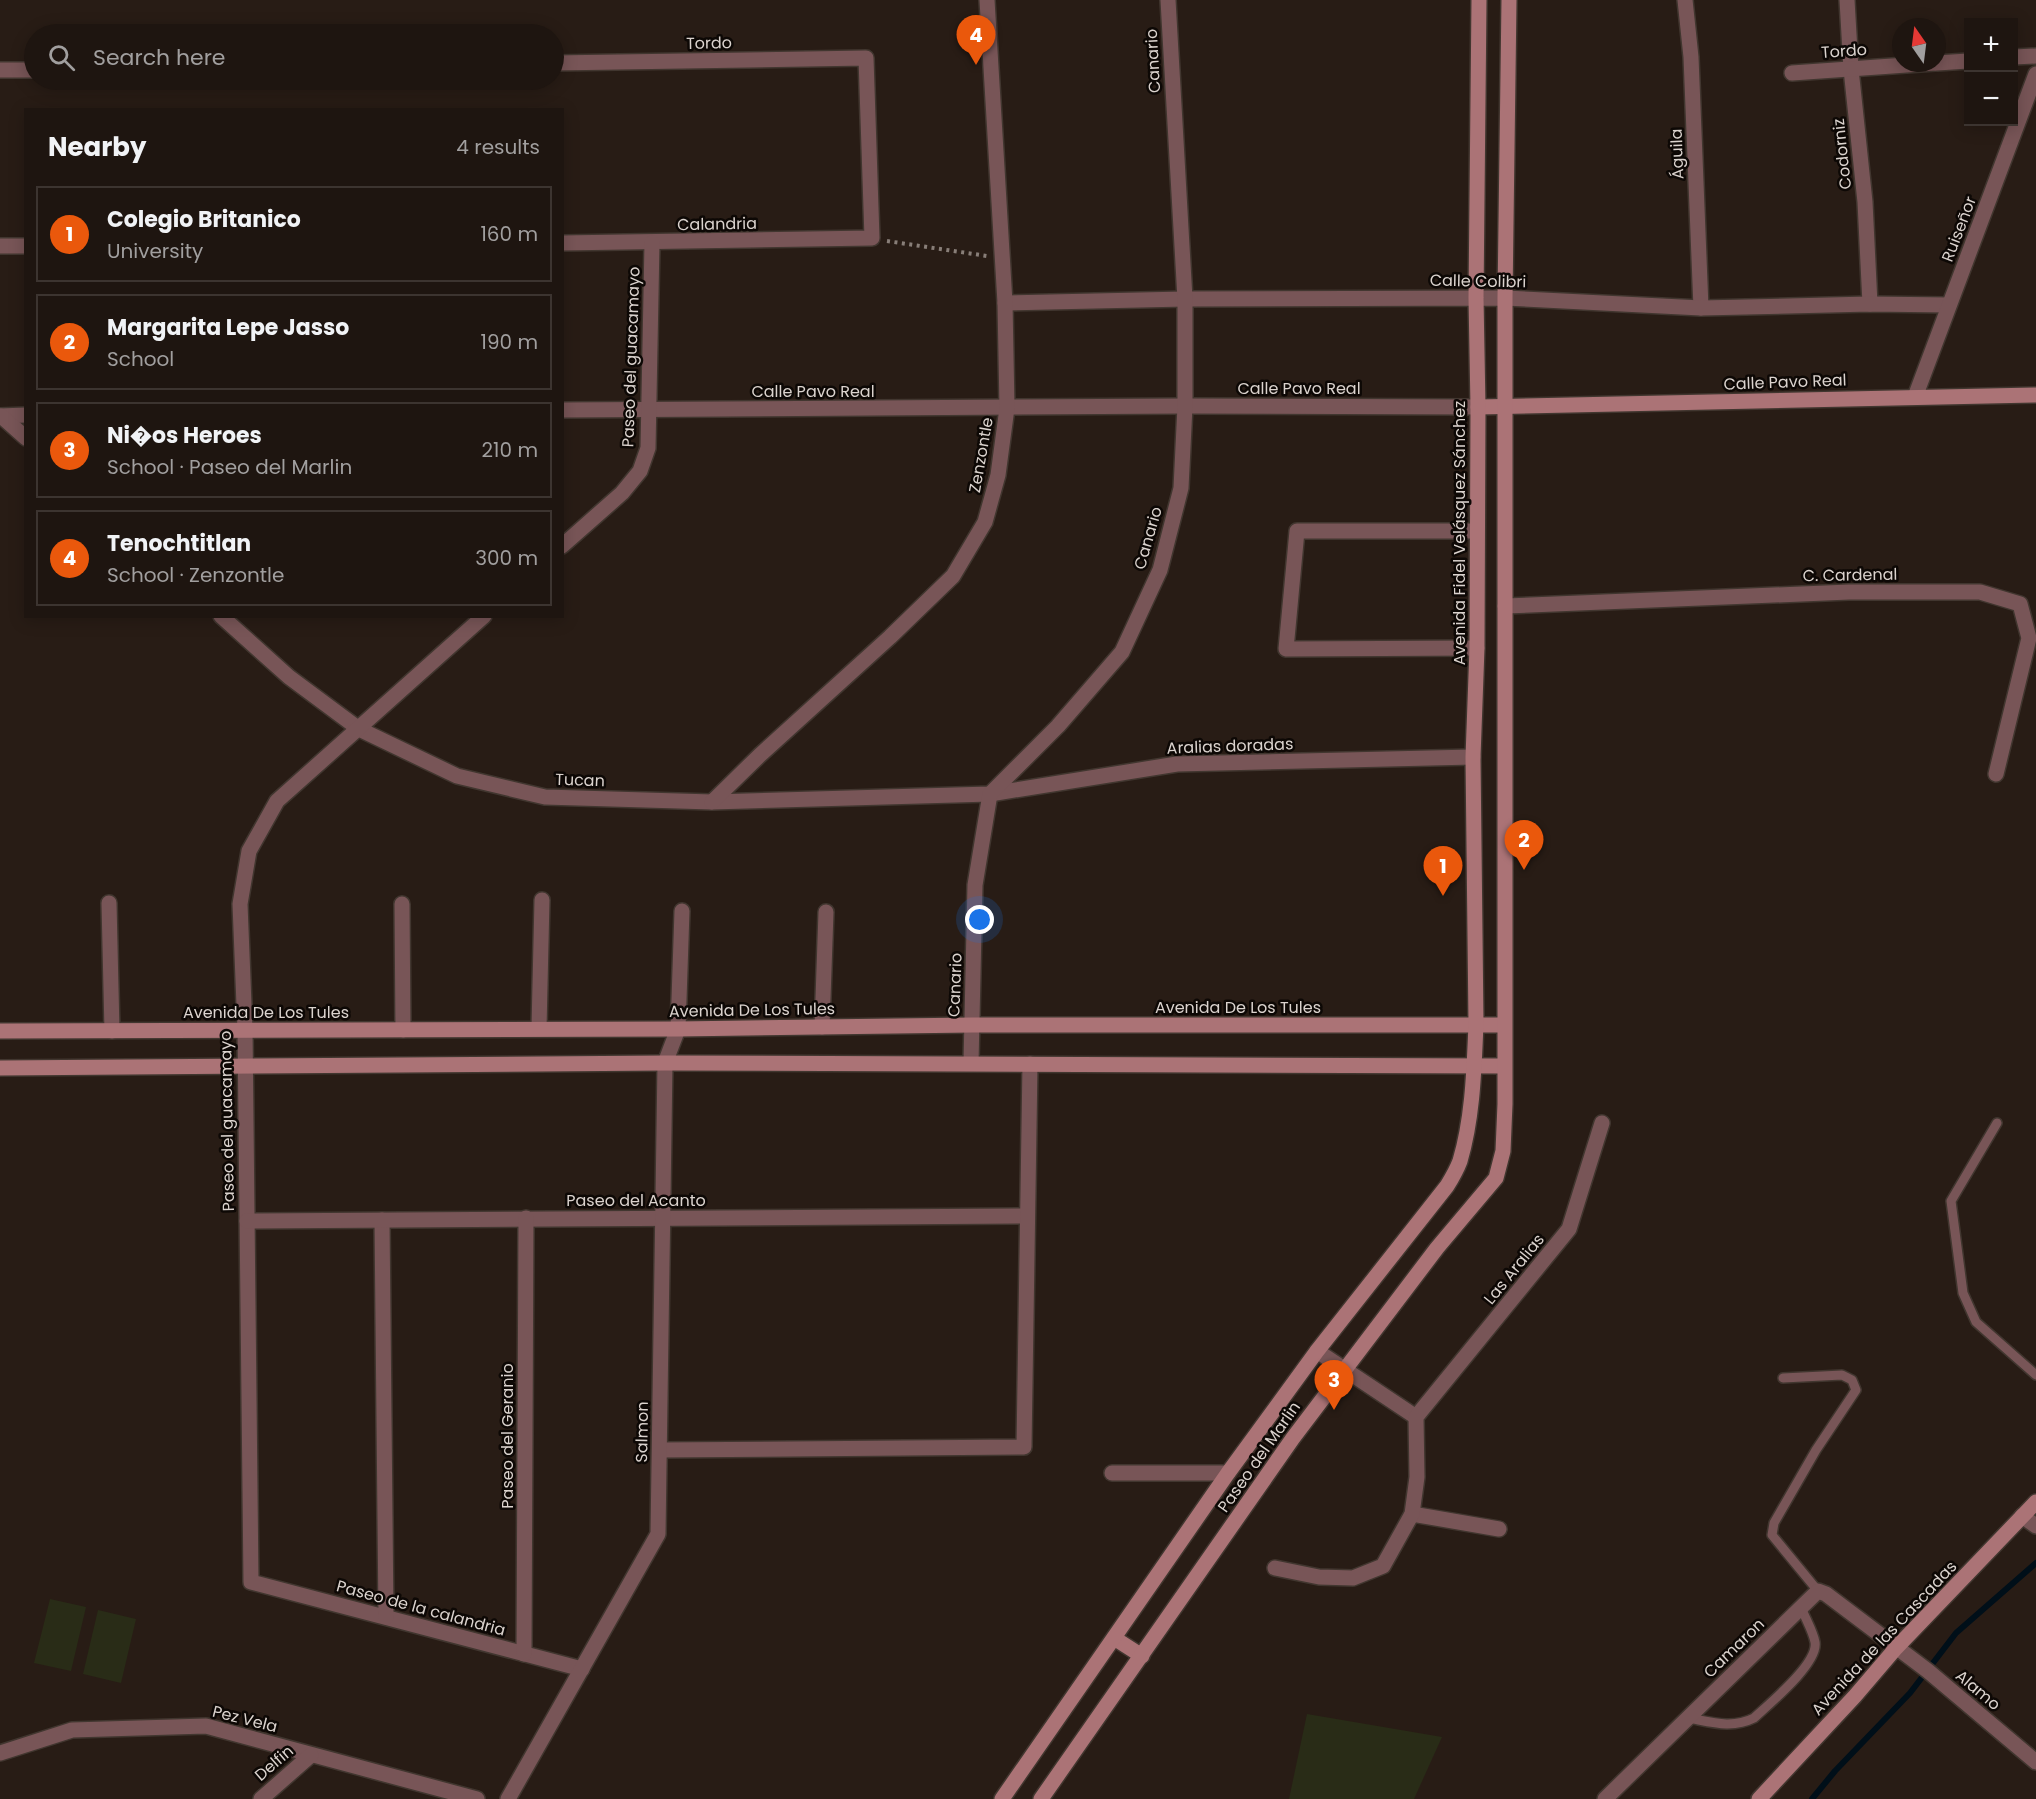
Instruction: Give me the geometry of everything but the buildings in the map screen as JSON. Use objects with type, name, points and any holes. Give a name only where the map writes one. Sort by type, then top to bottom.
[{"type":"street","name":"Zenzontle","points":[[712,802],[953,576],[985,522],[999,476],[1007,408],[1003,258],[987,0]]},
{"type":"street","name":"Canario","points":[[971,1063],[975,885],[990,794],[1058,726],[1122,652],[1160,570],[1181,488],[1185,406],[1185,299],[1168,0]]},
{"type":"street","name":"Avenida Fidel Velásquez Sánchez","points":[[1474,1066],[1476,1024],[1473,757],[1477,648],[1476,298],[1479,0]]},
{"type":"street","points":[[0,1068],[971,1063],[1504,1066],[1505,298],[1509,0]]},
{"type":"street","name":"Águila","points":[[1684,0],[1691,68],[1701,308]]},
{"type":"street","name":"Codorniz","points":[[1847,0],[1851,69],[1865,202],[1870,304]]},
{"type":"street","points":[[2018,57],[2036,56]]},
{"type":"street","name":"Tordo","points":[[564,63],[866,58],[872,238]]},
{"type":"street","name":"Tordo","points":[[1946,62],[1964,61]]},
{"type":"street","name":"Tordo","points":[[1792,73],[1892,66]]},
{"type":"street","points":[[0,70],[24,70]]},
{"type":"street","name":"Ruiseñor","points":[[1915,397],[2036,74]]},
{"type":"street","name":"Calandria","points":[[564,243],[872,238]]},
{"type":"street","name":"Paseo del guacamayo","points":[[564,544],[622,493],[640,471],[648,448],[652,243]]},
{"type":"street","points":[[0,246],[24,246]]},
{"type":"street","name":"Calle Colibri","points":[[1005,303],[1185,299],[1505,298],[1701,308],[1870,304],[1949,305]]},
{"type":"street","name":"Calle Pavo Real","points":[[564,410],[1185,406],[1505,408],[2036,395]]},
{"type":"street","points":[[0,416],[24,416]]},
{"type":"street","points":[[0,416],[24,436]]},
{"type":"street","points":[[1477,531],[1297,531],[1286,649],[1477,648]]},
{"type":"street","name":"C. Cardenal","points":[[1505,606],[1873,592],[1980,592],[2020,604],[2029,638],[1996,774]]},
{"type":"street","name":"Tucan","points":[[223,618],[289,677],[359,729],[457,776],[545,797],[712,802],[990,794]]},
{"type":"street","name":"Paseo del guacamayo","points":[[251,1582],[245,1030],[240,904],[249,851],[277,801],[482,618]]},
{"type":"street","name":"Aralias doradas","points":[[990,794],[1177,764],[1473,757]]},
{"type":"street","points":[[539,1028],[542,900]]},
{"type":"street","points":[[109,903],[112,1031]]},
{"type":"street","points":[[402,904],[403,1030]]},
{"type":"street","name":"Salmon","points":[[508,1799],[658,1534],[665,1064],[678,1029],[682,911]]},
{"type":"street","points":[[822,1027],[826,912]]},
{"type":"street","name":"Avenida De Los Tules","points":[[0,1031],[678,1029],[972,1025],[1504,1025]]},
{"type":"street","points":[[660,1450],[1024,1447],[1029,1064]]},
{"type":"street","name":"Paseo del Marlin","points":[[1002,1799],[1228,1473],[1317,1351],[1447,1186],[1459,1163],[1468,1121],[1474,1066]]},
{"type":"street","name":"Paseo del Marlin","points":[[1041,1799],[1293,1438],[1437,1248],[1496,1178],[1503,1151],[1504,1066]]},
{"type":"street","name":"Las Aralias","points":[[1416,1417],[1569,1229],[1602,1123]]},
{"type":"street","name":"Paseo del Acanto","points":[[246,1221],[1026,1216]]},
{"type":"street","name":"Paseo del Geranio","points":[[524,1654],[526,1218]]},
{"type":"street","points":[[382,1220],[386,1617]]},
{"type":"street","points":[[1275,1568],[1319,1577],[1353,1578],[1383,1566],[1412,1514],[1417,1477],[1416,1417],[1317,1351]]},
{"type":"street","points":[[1112,1473],[1228,1473]]},
{"type":"street","name":"Avenida de las Cascadas","points":[[1759,1799],[1855,1696],[1896,1648],[2036,1502]]},
{"type":"street","points":[[1412,1514],[1499,1530]]},
{"type":"street","points":[[2022,1516],[2036,1526]]},
{"type":"street","name":"Paseo de la calandria","points":[[251,1582],[582,1669]]},
{"type":"street","points":[[1818,1591],[1826,1594],[1896,1648]]},
{"type":"street","name":"Camaron","points":[[1605,1799],[1818,1591]]},
{"type":"street","points":[[1114,1638],[1142,1656]]},
{"type":"street","name":"Alamo","points":[[1896,1648],[1928,1671],[2036,1762]]},
{"type":"street","name":"Pez Vela","points":[[0,1753],[72,1730],[206,1726],[477,1799]]},
{"type":"street","name":"Delfin","points":[[261,1799],[311,1755]]},
{"type":"lane","points":[[1997,1124],[1951,1201],[1963,1293],[1976,1322],[2036,1375]]},
{"type":"lane","points":[[1783,1378],[1842,1375],[1852,1380],[1856,1390],[1816,1450],[1773,1523],[1772,1535],[1818,1591]]},
{"type":"lane","points":[[1688,1718],[1729,1725],[1743,1724],[1754,1718],[1808,1664],[1815,1653],[1815,1642],[1801,1607]]},
{"type":"path","points":[[872,238],[1003,258]]},
{"type":"green space","points":[[50,1599],[86,1607],[71,1671],[34,1663]]},
{"type":"green space","points":[[98,1610],[136,1619],[121,1683],[83,1674]]},
{"type":"green space","points":[[1307,1714],[1442,1737],[1414,1799],[1289,1799]]},
{"type":"waterway","points":[[1812,1799],[1835,1771],[1910,1693],[1956,1633],[2036,1563]]},
{"type":"place","name":"Tenochtitlan","points":[[976,65]]},
{"type":"place","name":"Margarita Lepe Jasso","points":[[1524,870]]},
{"type":"place","name":"Colegio Britanico","points":[[1443,896]]},
{"type":"place","name":"Ni�os Heroes","points":[[1334,1410]]}]
